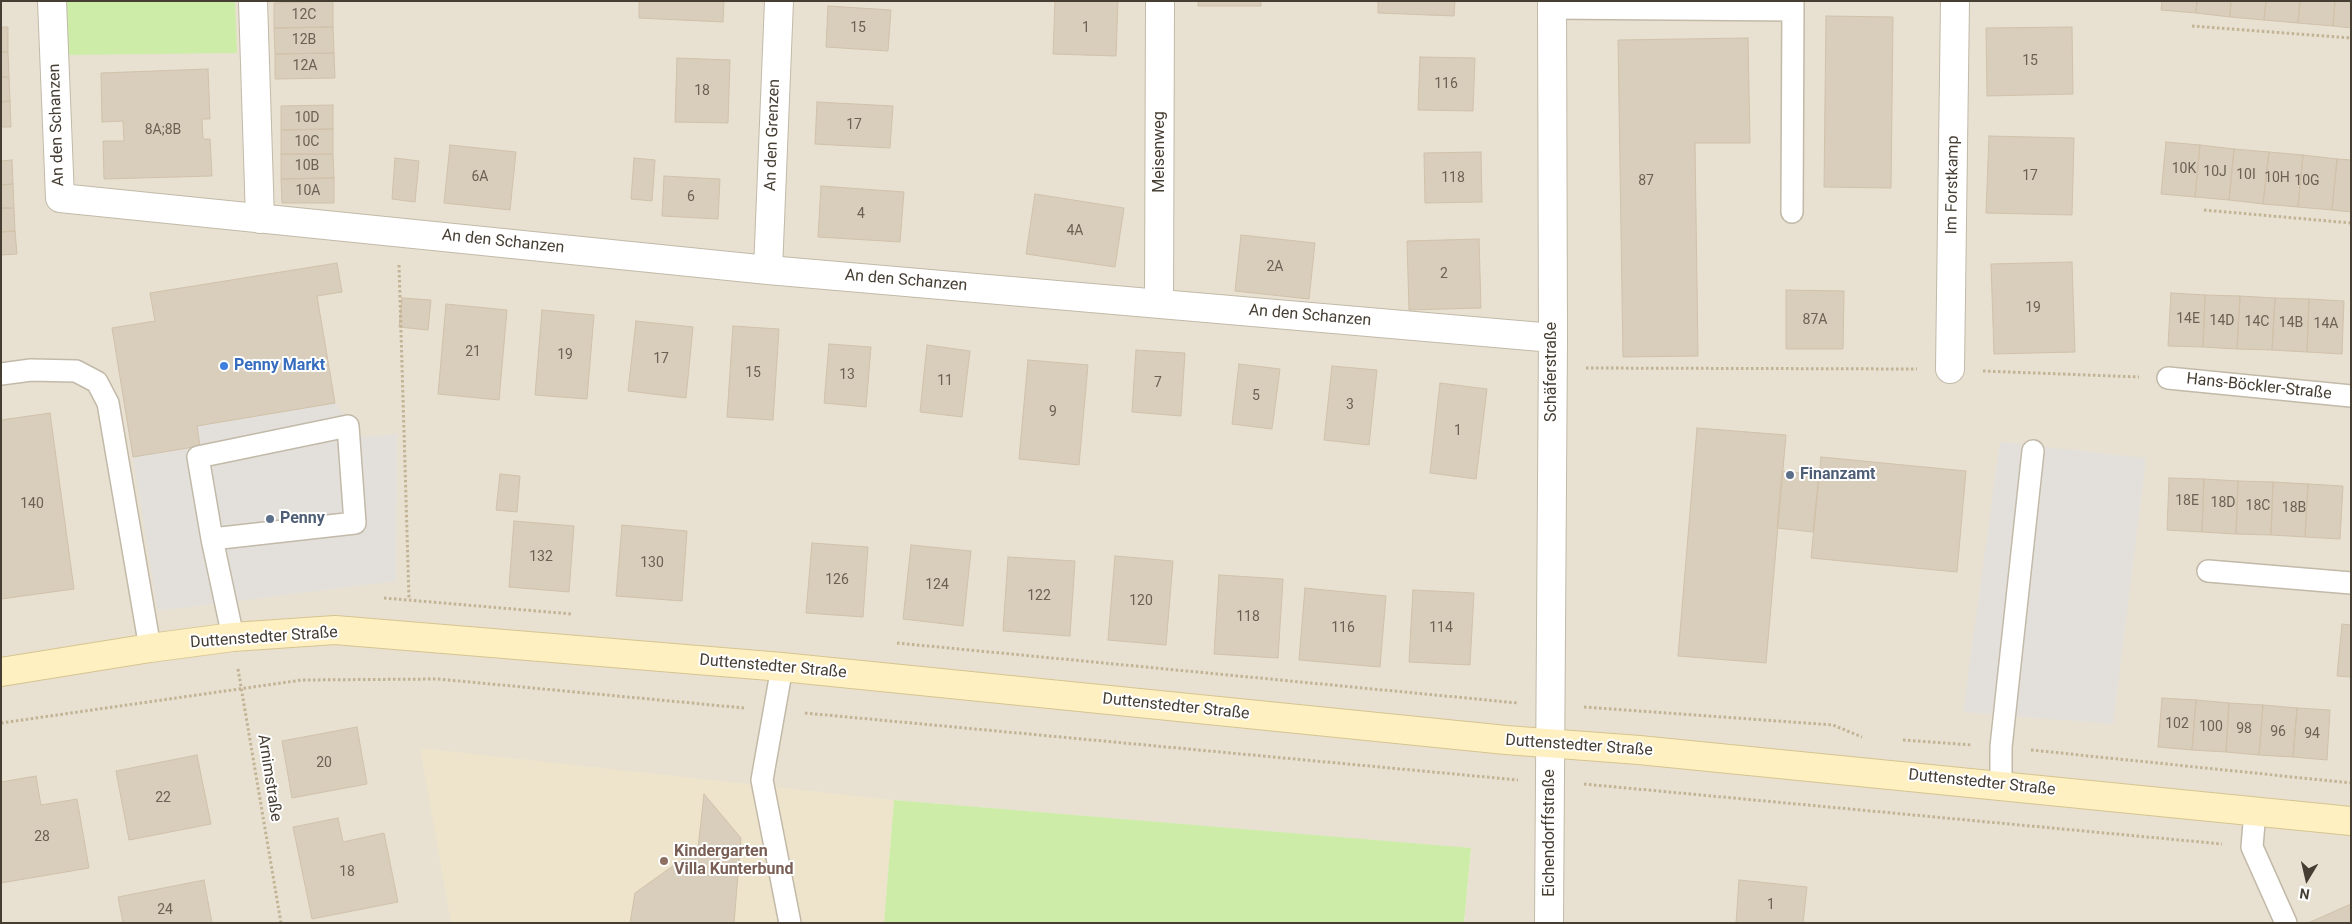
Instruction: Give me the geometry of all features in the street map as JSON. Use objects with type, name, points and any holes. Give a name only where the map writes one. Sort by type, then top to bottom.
[{"type":"street","name":"An den Schanzen","points":[[52,1],[60,198],[768,270],[1553,338]]},
{"type":"street","points":[[252,1],[260,219]]},
{"type":"street","name":"An den Grenzen","points":[[768,270],[779,1]]},
{"type":"street","name":"Meisenweg","points":[[1159,303],[1160,1]]},
{"type":"street","name":"Im Forstkamp","points":[[1950,369],[1955,1]]},
{"type":"street","name":"Schäferstraße","points":[[1550,744],[1553,338],[1552,5]]},
{"type":"street","name":"Duttenstedter Straße","points":[[1,672],[232,637],[335,630],[782,667],[1550,744],[2001,785],[2351,821]]},
{"type":"street","name":"Eichendorffstraße","points":[[1549,923],[1550,744]]},
{"type":"lane","points":[[1552,5],[1793,6],[1792,212]]},
{"type":"lane","points":[[1,374],[31,370],[76,371],[97,382],[108,403],[150,648]]},
{"type":"lane","name":"Hans-Böckler-Straße","points":[[2168,378],[2351,396]]},
{"type":"lane","points":[[212,539],[355,523],[348,426],[198,457],[212,539],[232,637]]},
{"type":"lane","points":[[2001,785],[2001,748],[2033,451]]},
{"type":"lane","points":[[2208,571],[2351,583]]},
{"type":"lane","points":[[782,667],[762,780],[790,923]]},
{"type":"lane","points":[[2255,812],[2252,847],[2286,923]]},
{"type":"path","points":[[2192,26],[2351,38]]},
{"type":"path","points":[[2204,210],[2351,223]]},
{"type":"path","points":[[398,231],[409,599]]},
{"type":"path","points":[[1552,368],[1950,369],[2168,378]]},
{"type":"path","name":"Arnimstraße","points":[[232,637],[280,923]]},
{"type":"path","points":[[1636,788],[2252,847]]},
{"type":"shaded area","points":[[1,1],[2351,1],[2351,923],[1464,923],[1471,849],[894,800],[884,923],[1,923]]},
{"type":"shaded area","name":"Penny","points":[[335,403],[363,437],[397,434],[396,581],[158,611],[133,457],[200,446],[197,426]]},
{"type":"shaded area","points":[[2000,442],[2146,458],[2113,724],[1963,712]]},
{"type":"shaded area","name":"Kindergarten Villa Kunterbund","points":[[420,748],[894,800],[884,923],[451,923]]},
{"type":"green space","points":[[65,1],[235,1],[237,53],[67,55]]},
{"type":"green space","points":[[894,800],[1471,848],[1464,923],[884,923]]},
{"type":"building","points":[[333,1],[333,27],[274,28],[274,3]]},
{"type":"building","points":[[639,1],[724,1],[723,22],[639,18]]},
{"type":"building","points":[[1055,1],[1118,1],[1116,56],[1053,54]]},
{"type":"building","points":[[1198,1],[1261,1],[1261,6],[1198,6]]},
{"type":"building","points":[[1378,1],[1455,1],[1454,16],[1378,13]]},
{"type":"building","points":[[2162,1],[2197,1],[2196,13],[2161,10]]},
{"type":"building","points":[[2197,1],[2231,1],[2230,17],[2196,13]]},
{"type":"building","points":[[2231,1],[2266,1],[2264,20],[2230,17]]},
{"type":"building","points":[[2266,1],[2300,1],[2298,23],[2264,20]]},
{"type":"building","points":[[2300,1],[2335,1],[2333,26],[2298,23]]},
{"type":"building","points":[[2335,1],[2351,1],[2351,28],[2333,26]]},
{"type":"building","points":[[828,6],[891,10],[888,51],[826,47]]},
{"type":"building","points":[[1826,16],[1893,17],[1891,188],[1824,187]]},
{"type":"building","points":[[1,27],[8,27],[8,52],[1,52]]},
{"type":"building","points":[[333,27],[334,53],[275,54],[274,28]]},
{"type":"building","points":[[2072,27],[2073,94],[1987,96],[1986,28]]},
{"type":"building","points":[[1748,38],[1750,143],[1695,143],[1698,356],[1623,357],[1618,40]]},
{"type":"building","points":[[1,52],[8,52],[9,77],[1,77]]},
{"type":"building","points":[[334,53],[335,78],[275,79],[275,54]]},
{"type":"building","points":[[1420,57],[1475,58],[1473,111],[1418,110]]},
{"type":"building","points":[[677,58],[730,60],[728,123],[675,122]]},
{"type":"building","points":[[208,69],[210,119],[202,119],[203,139],[210,139],[212,176],[104,179],[103,141],[124,141],[123,121],[102,122],[101,73]]},
{"type":"building","points":[[1,77],[9,77],[10,101],[1,102]]},
{"type":"building","points":[[10,101],[11,127],[1,127],[1,102]]},
{"type":"building","points":[[817,102],[893,106],[890,148],[815,144]]},
{"type":"building","points":[[333,105],[333,129],[281,130],[281,106]]},
{"type":"building","points":[[333,129],[333,154],[281,154],[281,130]]},
{"type":"building","points":[[1989,136],[2074,138],[2072,215],[1986,213]]},
{"type":"building","points":[[2166,142],[2200,145],[2195,197],[2161,194]]},
{"type":"building","points":[[450,145],[516,152],[510,210],[444,203]]},
{"type":"building","points":[[2200,145],[2234,149],[2229,200],[2195,197]]},
{"type":"building","points":[[2234,149],[2269,152],[2263,204],[2229,200]]},
{"type":"building","points":[[1481,152],[1482,202],[1425,203],[1424,153]]},
{"type":"building","points":[[2269,152],[2303,155],[2298,207],[2263,204]]},
{"type":"building","points":[[281,154],[333,154],[334,178],[281,179]]},
{"type":"building","points":[[2303,155],[2337,159],[2332,210],[2298,207]]},
{"type":"building","points":[[395,158],[419,161],[415,202],[392,199]]},
{"type":"building","points":[[634,158],[655,160],[652,201],[631,199]]},
{"type":"building","points":[[2337,159],[2351,160],[2351,212],[2332,210]]},
{"type":"building","points":[[12,160],[13,184],[1,185],[1,161]]},
{"type":"building","points":[[664,176],[720,179],[718,219],[662,216]]},
{"type":"building","points":[[334,178],[334,203],[282,203],[281,179]]},
{"type":"building","points":[[13,184],[14,208],[1,208],[1,185]]},
{"type":"building","points":[[821,186],[904,192],[900,242],[818,237]]},
{"type":"building","points":[[1035,194],[1124,208],[1115,267],[1026,254]]},
{"type":"building","points":[[1,208],[14,208],[15,231],[1,232]]},
{"type":"building","points":[[15,231],[17,254],[1,255],[1,232]]},
{"type":"building","points":[[1241,235],[1315,243],[1309,299],[1235,291]]},
{"type":"building","points":[[1479,239],[1481,308],[1409,310],[1407,241]]},
{"type":"building","points":[[2072,262],[2075,352],[1994,354],[1991,264]]},
{"type":"building","name":"Penny Markt","points":[[337,263],[342,292],[317,296],[335,403],[197,426],[200,446],[133,457],[112,328],[155,321],[150,293]]},
{"type":"building","points":[[1786,290],[1844,291],[1843,349],[1786,349]]},
{"type":"building","points":[[2171,293],[2205,295],[2203,347],[2168,346]]},
{"type":"building","points":[[2205,295],[2240,296],[2237,349],[2203,347]]},
{"type":"building","points":[[2240,296],[2275,298],[2272,350],[2237,349]]},
{"type":"building","points":[[402,298],[431,300],[428,330],[399,327]]},
{"type":"building","points":[[2275,298],[2309,299],[2307,352],[2272,350]]},
{"type":"building","points":[[2309,299],[2344,301],[2342,354],[2307,352]]},
{"type":"building","points":[[446,304],[507,310],[499,400],[438,394]]},
{"type":"building","points":[[542,310],[594,315],[587,399],[535,395]]},
{"type":"building","points":[[636,321],[693,327],[686,398],[628,391]]},
{"type":"building","points":[[733,326],[779,329],[773,420],[727,417]]},
{"type":"building","points":[[829,344],[871,347],[866,407],[824,403]]},
{"type":"building","points":[[927,345],[970,351],[962,417],[920,412]]},
{"type":"building","points":[[1136,350],[1185,353],[1181,416],[1132,412]]},
{"type":"building","points":[[1028,360],[1088,365],[1079,465],[1019,459]]},
{"type":"building","points":[[1239,364],[1280,369],[1272,429],[1232,424]]},
{"type":"building","points":[[1332,366],[1377,370],[1369,445],[1324,440]]},
{"type":"building","points":[[1440,383],[1487,389],[1476,479],[1430,473]]},
{"type":"building","points":[[50,413],[74,589],[1,599],[1,420]]},
{"type":"building","points":[[1697,428],[1786,435],[1766,663],[1678,656]]},
{"type":"building","points":[[1821,457],[1966,471],[1957,572],[1811,558]]},
{"type":"building","points":[[1782,471],[1819,475],[1813,532],[1777,528]]},
{"type":"building","points":[[500,474],[520,476],[517,512],[496,510]]},
{"type":"building","points":[[2169,478],[2204,479],[2202,532],[2167,530]]},
{"type":"building","points":[[2204,479],[2238,481],[2236,534],[2202,532]]},
{"type":"building","points":[[2238,481],[2273,482],[2271,535],[2236,534]]},
{"type":"building","points":[[2273,482],[2308,484],[2305,537],[2271,535]]},
{"type":"building","points":[[2308,484],[2343,486],[2340,539],[2305,537]]},
{"type":"building","points":[[514,521],[574,526],[569,592],[509,587]]},
{"type":"building","points":[[622,525],[687,531],[682,601],[616,596]]},
{"type":"building","points":[[812,543],[868,547],[863,617],[806,613]]},
{"type":"building","points":[[911,545],[971,551],[963,626],[903,619]]},
{"type":"building","points":[[1115,556],[1173,561],[1166,645],[1108,640]]},
{"type":"building","points":[[1008,557],[1075,561],[1070,636],[1003,631]]},
{"type":"building","points":[[1219,575],[1283,579],[1278,658],[1214,654]]},
{"type":"building","points":[[1305,588],[1386,596],[1380,667],[1299,660]]},
{"type":"building","points":[[1413,590],[1474,593],[1470,665],[1409,662]]},
{"type":"building","points":[[2342,624],[2351,625],[2351,677],[2337,676]]},
{"type":"building","points":[[2162,698],[2196,700],[2192,750],[2158,747]]},
{"type":"building","points":[[2196,700],[2229,703],[2226,752],[2192,750]]},
{"type":"building","points":[[2229,703],[2263,705],[2259,755],[2226,752]]},
{"type":"building","points":[[2263,705],[2297,708],[2293,757],[2259,755]]},
{"type":"building","points":[[2297,708],[2330,710],[2327,760],[2293,757]]},
{"type":"building","points":[[357,727],[367,784],[292,798],[282,741]]},
{"type":"building","points":[[197,755],[211,824],[129,840],[116,771]]},
{"type":"building","points":[[36,776],[41,805],[77,799],[89,868],[1,883],[1,782]]},
{"type":"building","points":[[704,794],[741,838],[734,923],[630,923],[635,893],[698,848]]},
{"type":"building","points":[[338,818],[343,842],[384,833],[398,902],[312,919],[293,827]]},
{"type":"building","points":[[204,880],[212,923],[123,923],[118,897]]},
{"type":"building","points":[[1739,880],[1807,887],[1803,923],[1736,923]]},
{"type":"building","points":[[2351,904],[2351,923],[2308,923]]},
{"type":"place","name":"Penny Markt","points":[[224,366]]},
{"type":"place","name":"Finanzamt","points":[[1790,475]]},
{"type":"place","name":"Penny","points":[[270,519]]},
{"type":"place","name":"Kindergarten Villa Kunterbund","points":[[664,861]]}]
